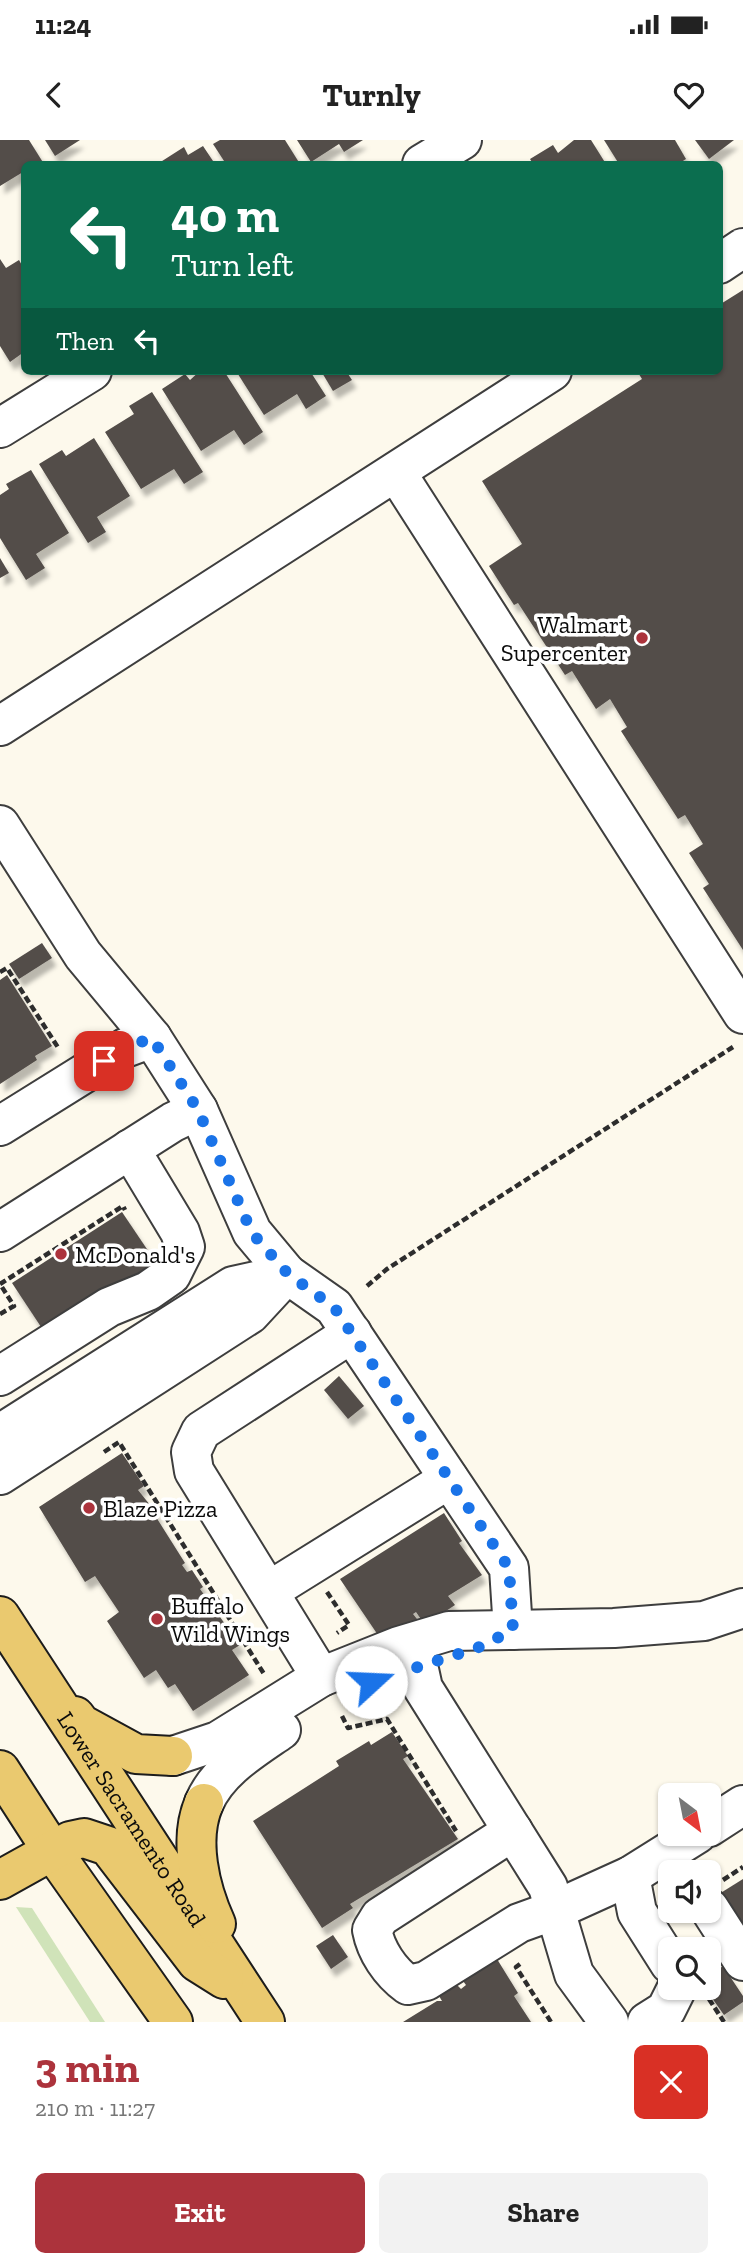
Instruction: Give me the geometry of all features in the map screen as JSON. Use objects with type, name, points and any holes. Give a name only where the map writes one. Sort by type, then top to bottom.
[{"type":"main road","name":"Lower Sacramento Road","points":[[0,1616],[256,2008]]},
{"type":"main road","points":[[42,1680],[81,1724],[136,1754],[173,1756]]},
{"type":"main road","points":[[0,1770],[51,1849],[173,2022]]},
{"type":"main road","points":[[204,1803],[199,1813],[197,1854],[206,1902],[256,2008]]},
{"type":"main road","points":[[0,1880],[51,1849],[84,1838],[108,1846],[197,1962],[256,2008]]},
{"type":"street","points":[[427,161],[462,140]]},
{"type":"street","points":[[723,261],[743,248]]},
{"type":"street","points":[[0,428],[86,375]]},
{"type":"street","points":[[0,726],[546,375]]},
{"type":"street","points":[[396,472],[738,1031]]},
{"type":"street","points":[[0,825],[83,955],[152,1038],[198,1110],[252,1233],[288,1274],[334,1307],[509,1568],[513,1630]]},
{"type":"street","points":[[0,1126],[124,1048],[152,1038]]},
{"type":"street","points":[[0,1232],[130,1149],[198,1110]]},
{"type":"street","points":[[0,1376],[16,1357],[109,1307],[148,1291],[171,1275],[185,1247],[180,1232],[130,1149]]},
{"type":"street","points":[[0,1434],[233,1286],[288,1274]]},
{"type":"street","points":[[0,1475],[250,1314],[288,1274]]},
{"type":"street","points":[[321,1677],[194,1471],[191,1452],[201,1432],[352,1333]]},
{"type":"street","points":[[269,1591],[449,1479]]},
{"type":"street","points":[[173,1756],[218,1741],[321,1677],[399,1646],[449,1631],[614,1628],[704,1621],[743,1608]]},
{"type":"street","points":[[204,1803],[210,1789],[243,1756],[284,1727],[335,1698],[418,1665],[477,1648],[513,1630]]},
{"type":"street","points":[[418,1665],[423,1688],[548,1887],[574,1974],[609,2022]]},
{"type":"street","points":[[721,1819],[743,1805]]},
{"type":"street","points":[[513,1831],[380,1917],[372,1930],[374,1944],[396,1977],[408,1986],[426,1981],[519,1923],[555,1910],[685,1852]]},
{"type":"street","points":[[630,1876],[637,1912],[658,1945]]},
{"type":"street","points":[[719,1923],[743,1961]]},
{"type":"street","points":[[646,2022],[666,2010],[671,2000]]},
{"type":"path","points":[[0,972],[7,968],[59,1049],[50,1055]]},
{"type":"path","points":[[367,1286],[387,1269],[738,1031]]},
{"type":"path","points":[[0,1314],[14,1306],[0,1284],[123,1206],[128,1214]]},
{"type":"path","points":[[93,1458],[120,1442],[266,1678]]},
{"type":"path","points":[[323,1586],[349,1625],[328,1638]]},
{"type":"path","points":[[342,1716],[348,1728],[387,1719],[461,1839]]},
{"type":"path","points":[[523,1962],[516,1967],[551,2022]]},
{"type":"path","points":[[710,2000],[724,2022]]},
{"type":"green space","points":[[16,1907],[32,1908],[105,2022],[90,2022]]},
{"type":"building","points":[[0,140],[29,140],[42,161],[21,161],[21,173],[0,186]]},
{"type":"building","points":[[45,140],[80,140],[55,156]]},
{"type":"building","points":[[220,140],[285,140],[298,161],[224,161],[213,144]]},
{"type":"building","points":[[297,140],[363,140],[344,152],[339,144],[310,161]]},
{"type":"building","points":[[574,140],[591,140],[604,161],[530,159],[553,145],[558,153]]},
{"type":"building","points":[[604,140],[675,140],[686,159],[683,161],[617,161]]},
{"type":"building","points":[[695,140],[734,140],[709,159]]},
{"type":"building","points":[[203,146],[213,161],[162,161],[184,147],[188,155]]},
{"type":"building","points":[[0,259],[6,268],[19,260],[21,354],[10,362],[0,346]]},
{"type":"building","name":"Walmart Supercenter","points":[[743,290],[743,950],[703,888],[709,884],[689,853],[703,844],[685,815],[678,819],[621,731],[627,727],[610,699],[596,709],[572,671],[565,675],[518,603],[514,605],[489,566],[522,544],[482,481],[642,379],[640,375],[723,375],[723,302]]},
{"type":"building","points":[[183,375],[190,380],[196,375],[227,375],[263,432],[244,445],[234,430],[201,451],[162,389]]},
{"type":"building","points":[[239,375],[313,375],[326,396],[306,409],[297,394],[264,415]]},
{"type":"building","points":[[323,375],[349,375],[352,380],[333,391]]},
{"type":"building","points":[[152,392],[203,472],[184,484],[174,469],[141,489],[105,432],[134,414],[129,406]]},
{"type":"building","points":[[94,438],[130,496],[97,517],[106,532],[88,543],[39,464],[62,450],[66,456]]},
{"type":"building","points":[[31,470],[69,533],[36,554],[45,568],[26,580],[0,538],[0,495],[9,489],[6,484]]},
{"type":"building","points":[[0,558],[9,573],[0,578]]},
{"type":"building","points":[[42,943],[52,958],[19,979],[9,964]]},
{"type":"building","points":[[7,975],[52,1046],[35,1056],[37,1060],[0,1084],[0,980]]},
{"type":"building","points":[[122,1212],[157,1264],[47,1336],[12,1283]]},
{"type":"building","points":[[339,1376],[364,1406],[348,1419],[324,1390]]},
{"type":"building","points":[[122,1453],[144,1486],[138,1490],[158,1515],[156,1517],[185,1563],[182,1565],[187,1572],[192,1570],[203,1587],[200,1589],[240,1645],[232,1650],[249,1675],[193,1711],[175,1684],[168,1688],[156,1670],[144,1678],[107,1621],[119,1612],[95,1576],[85,1582],[39,1507]]},
{"type":"building","points":[[444,1513],[462,1541],[459,1543],[482,1575],[448,1596],[455,1605],[425,1625],[416,1612],[413,1614],[417,1619],[382,1641],[340,1579]]},
{"type":"building","points":[[392,1732],[408,1756],[403,1759],[458,1839],[350,1904],[353,1908],[322,1928],[253,1821],[339,1766],[336,1761],[369,1741],[371,1745]]},
{"type":"building","points":[[743,1879],[743,1932],[721,1897],[721,1893]]},
{"type":"building","points":[[333,1935],[348,1957],[331,1969],[316,1946]]},
{"type":"building","points":[[497,1959],[518,1993],[514,1996],[531,2022],[403,2022],[437,2001],[442,2001],[439,1996],[457,1985],[461,1989],[466,1985],[463,1981]]},
{"type":"building","points":[[723,1966],[743,1996],[743,2002],[724,2015],[713,2000],[721,2000]]},
{"type":"place","name":"Walmart Supercenter","points":[[642,638]]},
{"type":"place","name":"McDonald's","points":[[61,1254]]},
{"type":"place","name":"Blaze Pizza","points":[[89,1508]]},
{"type":"place","name":"Buffalo Wild Wings","points":[[157,1619]]},
{"type":"route","points":[[104,1061],[124,1048],[152,1038],[198,1110],[252,1233],[288,1274],[334,1307],[509,1568],[513,1630],[477,1648],[371,1682]]}]
